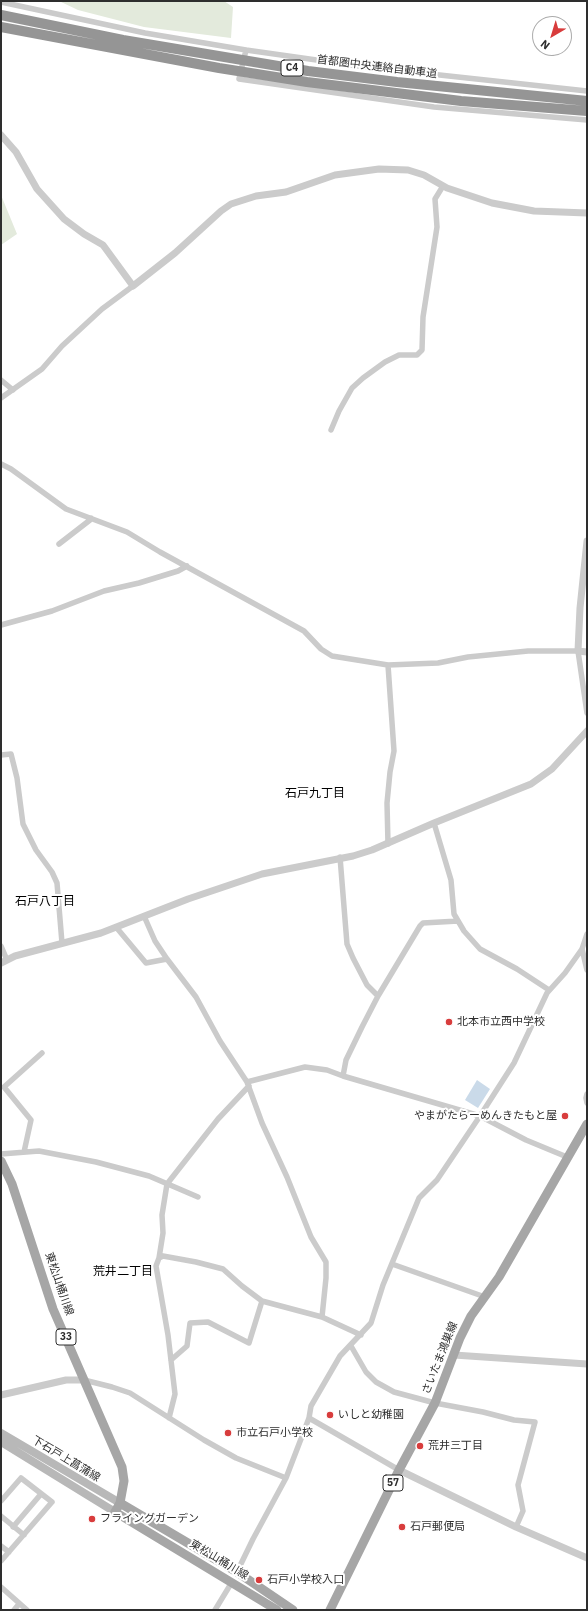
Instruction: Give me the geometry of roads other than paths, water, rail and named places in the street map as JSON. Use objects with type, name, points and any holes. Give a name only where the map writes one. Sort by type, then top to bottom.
[{"type":"highway","name":"首都圏中央連絡自動車道","points":[[1,15],[123,40],[308,71],[397,82],[587,101]]},
{"type":"highway","name":"C4","points":[[1,27],[219,68],[307,82],[461,101],[587,112]]},
{"type":"main road","name":"さいたま鴻巣線","points":[[330,1610],[399,1470],[435,1403],[460,1338],[471,1316],[499,1276],[587,1124]]},
{"type":"main road","name":"東松山桶川線","points":[[1,1161],[12,1184],[53,1308],[122,1467],[124,1481],[120,1503],[115,1512],[277,1610]]},
{"type":"main road","name":"下石戸上菖蒲線","points":[[1,1433],[120,1503]]},
{"type":"main road","name":"下石戸上菖蒲線","points":[[1,1442],[115,1512]]},
{"type":"main road","name":"東松山桶川線","points":[[120,1503],[237,1572],[293,1610]]},
{"type":"street","points":[[1,2],[144,33],[246,50],[366,67],[587,91]]},
{"type":"street","points":[[246,50],[239,79],[434,107],[587,120]]},
{"type":"street","points":[[1,135],[16,152],[37,189],[64,219],[102,245],[133,286]]},
{"type":"street","points":[[1,398],[42,369],[62,346],[102,309],[175,253],[221,211],[236,202],[256,196],[286,192],[335,175],[378,170],[408,170],[424,175],[443,186],[492,203],[534,211],[587,213]]},
{"type":"street","points":[[331,430],[339,411],[352,388],[363,378],[385,362],[399,355],[417,355],[422,350],[423,317],[437,227],[435,199],[443,186]]},
{"type":"street","points":[[1,380],[13,390]]},
{"type":"street","points":[[1,464],[11,469],[66,509],[127,532],[160,552],[304,630],[321,649],[332,656],[388,665],[438,663],[468,657],[528,651],[587,652]]},
{"type":"street","points":[[59,544],[91,518]]},
{"type":"street","points":[[587,541],[580,608],[578,651],[587,713]]},
{"type":"street","points":[[1,625],[52,611],[104,591],[178,572],[186,566]]},
{"type":"street","points":[[388,665],[394,751],[387,803],[388,844]]},
{"type":"street","points":[[1,946],[4,962],[15,956],[101,933],[195,896],[262,874],[340,857],[354,856],[388,844],[434,822],[531,784],[552,769],[586,733]]},
{"type":"street","points":[[1,755],[11,754],[17,778],[23,824],[36,850],[52,872],[57,883],[62,943]]},
{"type":"street","points":[[434,822],[451,880],[454,914],[464,931],[480,949],[517,969],[549,990]]},
{"type":"street","points":[[340,857],[347,944],[367,985],[378,996]]},
{"type":"street","points":[[144,916],[155,941],[166,959],[196,996],[220,1041],[248,1084],[262,1123],[287,1177],[311,1237],[326,1262],[322,1317]]},
{"type":"street","points":[[343,1076],[346,1060],[378,996],[420,926],[423,923],[458,921]]},
{"type":"street","points":[[116,927],[146,963],[166,959]]},
{"type":"street","points":[[237,1572],[249,1545],[286,1478],[309,1418],[311,1406],[340,1356],[371,1323],[383,1285],[419,1198],[437,1180],[514,1063],[549,990],[565,973],[582,949],[587,934]]},
{"type":"street","points":[[582,949],[587,970]]},
{"type":"street","points":[[24,1152],[31,1120],[4,1087],[42,1053]]},
{"type":"street","points":[[169,1418],[175,1394],[156,1266],[159,1258],[163,1233],[162,1215],[167,1184],[218,1119],[248,1084],[305,1067],[327,1070],[480,1116],[526,1140],[567,1157]]},
{"type":"street","points":[[587,1094],[587,1103]]},
{"type":"street","points":[[1,1154],[39,1151],[96,1162],[149,1176],[198,1197]]},
{"type":"street","points":[[159,1258],[163,1256],[223,1269],[262,1301],[322,1317],[361,1334]]},
{"type":"street","points":[[392,1264],[485,1297]]},
{"type":"street","points":[[171,1360],[187,1346],[190,1323],[208,1322],[249,1343],[262,1301]]},
{"type":"street","points":[[350,1346],[366,1372],[376,1382],[394,1392],[435,1403],[483,1412],[514,1420],[535,1422],[518,1485],[523,1511],[516,1527]]},
{"type":"street","points":[[454,1355],[587,1364]]},
{"type":"street","points":[[1,1395],[66,1380],[84,1380],[112,1387],[130,1393],[204,1440],[236,1458],[286,1478]]},
{"type":"street","points":[[309,1418],[399,1470],[516,1527],[587,1558]]},
{"type":"street","points":[[1,1501],[21,1478],[52,1502],[1,1561]]},
{"type":"street","points":[[13,1527],[41,1494]]},
{"type":"street","points":[[1,1516],[24,1535]]},
{"type":"street","points":[[1,1546],[9,1552]]},
{"type":"street","points":[[215,1610],[232,1582]]},
{"type":"street","points":[[1,1587],[27,1610]]},
{"type":"street","points":[[14,1610],[20,1604]]},
{"type":"water","points":[[477,1080],[490,1089],[478,1108],[465,1100]]},
{"type":"place","name":"北本市立西中学校","points":[[449,1022]]},
{"type":"place","name":"やまがたらーめんきたもと屋","points":[[565,1116]]},
{"type":"place","name":"いしと幼稚園","points":[[330,1415]]},
{"type":"place","name":"市立石戸小学校","points":[[228,1433]]},
{"type":"place","name":"荒井三丁目","points":[[420,1446]]},
{"type":"place","name":"フライングガーデン","points":[[92,1519]]},
{"type":"place","name":"石戸郵便局","points":[[402,1527]]},
{"type":"place","name":"石戸小学校入口","points":[[259,1580]]},
{"type":"district","name":"石戸九丁目","points":[[315,794]]},
{"type":"district","name":"石戸八丁目","points":[[45,902]]},
{"type":"district","name":"荒井二丁目","points":[[123,1272]]}]
